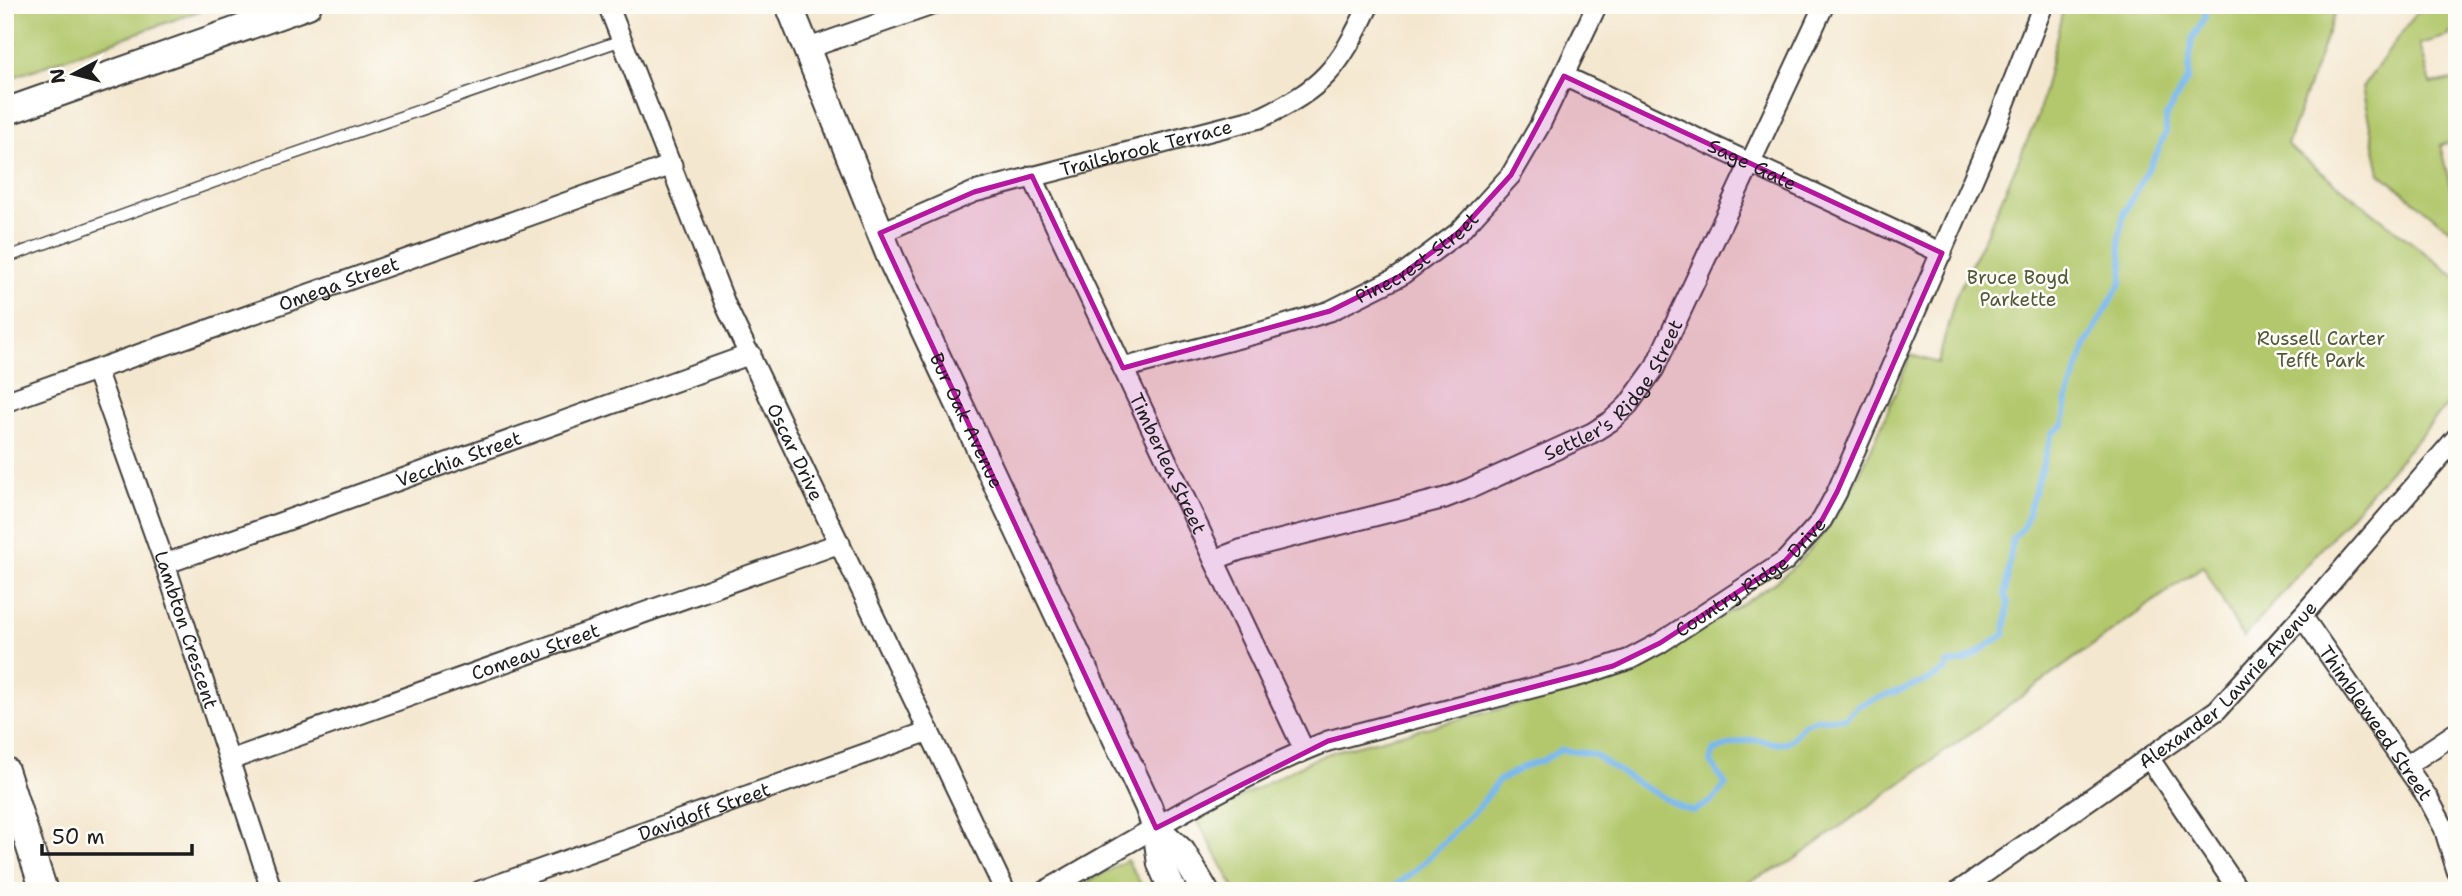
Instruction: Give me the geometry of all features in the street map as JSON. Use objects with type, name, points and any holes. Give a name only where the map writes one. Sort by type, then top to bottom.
[{"type":"street","points":[[5,112],[308,5]]},
{"type":"street","name":"Oscar Drive","points":[[608,5],[726,306],[1005,891]]},
{"type":"street","name":"Bur Oak Avenue","points":[[789,5],[880,233],[1062,620],[1156,828],[1161,864],[1174,891]]},
{"type":"street","points":[[806,49],[932,5]]},
{"type":"street","name":"Trailsbrook Terrace","points":[[880,233],[974,192],[1261,118],[1285,107],[1317,86],[1335,68],[1369,5]]},
{"type":"street","name":"Pinecrest Street","points":[[1123,368],[1330,311],[1400,276],[1459,232],[1511,175],[1539,127],[1597,5]]},
{"type":"street","name":"Settler's Ridge Street","points":[[1214,560],[1240,550],[1445,498],[1573,442],[1611,421],[1635,396],[1654,369],[1824,5]]},
{"type":"street","name":"Country Ridge Drive","points":[[1045,891],[1156,828],[1304,750],[1328,741],[1613,666],[1660,643],[1785,561],[1822,520],[1837,492],[1942,253],[2018,73],[2043,5]]},
{"type":"street","name":"Sage Gate","points":[[1564,76],[1942,253]]},
{"type":"street","name":"Omega Street","points":[[5,402],[672,165]]},
{"type":"street","name":"Timberlea Street","points":[[1032,176],[1304,750]]},
{"type":"street","name":"Vecchia Street","points":[[165,564],[751,354]]},
{"type":"street","name":"Lambton Crescent","points":[[96,370],[165,564],[271,891]]},
{"type":"street","name":"Alexander Lawrie Avenue","points":[[1959,891],[1982,884],[2217,710],[2457,437]]},
{"type":"street","name":"Comeau Street","points":[[230,760],[840,543]]},
{"type":"street","name":"Thimbleweed Street","points":[[2302,616],[2437,813],[2457,871]]},
{"type":"street","name":"Davidoff Street","points":[[480,891],[929,731]]},
{"type":"street","points":[[2406,766],[2457,732]]},
{"type":"street","points":[[2149,758],[2239,891]]},
{"type":"street","points":[[7,785],[44,891]]},
{"type":"street","name":"Bur Oak Avenue","points":[[1156,828],[1182,852],[1205,891]]},
{"type":"lane","points":[[5,258],[253,168],[622,40]]},
{"type":"highlighted area","points":[[1564,76],[1942,253],[1837,492],[1822,520],[1785,561],[1660,643],[1613,666],[1328,741],[1156,828],[880,233],[974,192],[1032,176],[1123,368],[1330,311],[1400,276],[1459,232],[1511,175]]},
{"type":"green space","points":[[5,5],[216,5],[5,80]]},
{"type":"green space","points":[[2064,5],[2338,5],[2287,145],[2457,278],[2457,394],[2243,638],[2203,566],[1791,862],[1728,891],[1236,891],[1197,820],[1205,815],[1335,751],[1587,687],[1635,668],[1760,593],[1780,579],[1811,549],[1847,498],[1875,442],[1911,355],[1938,363],[1955,298],[2038,116]]},
{"type":"green space","points":[[2422,5],[2457,5],[2457,31],[2420,44],[2431,84],[2457,79],[2457,141],[2440,145],[2457,213],[2457,236],[2380,173],[2362,88]]},
{"type":"green space","points":[[1127,860],[1145,891],[1072,891]]},
{"type":"waterway","points":[[1388,891],[1416,870],[1479,807],[1498,781],[1561,750],[1593,754],[1637,783],[1681,807],[1694,811],[1712,801],[1726,785],[1710,761],[1713,751],[1746,740],[1785,743],[1791,740],[1803,724],[1818,719],[1846,718],[1859,705],[1926,681],[1946,670],[1947,664],[1965,661],[2005,634],[2008,603],[2005,595],[2013,538],[2024,527],[2052,433],[2064,425],[2067,399],[2086,345],[2121,282],[2123,269],[2119,239],[2124,213],[2157,153],[2166,132],[2166,116],[2188,78],[2192,40],[2205,17],[2205,5]]},
{"type":"park label","name":"Bruce Boyd Parkette","points":[[2018,288]]},
{"type":"park label","name":"Russell Carter Tefft Park","points":[[2321,349]]}]
